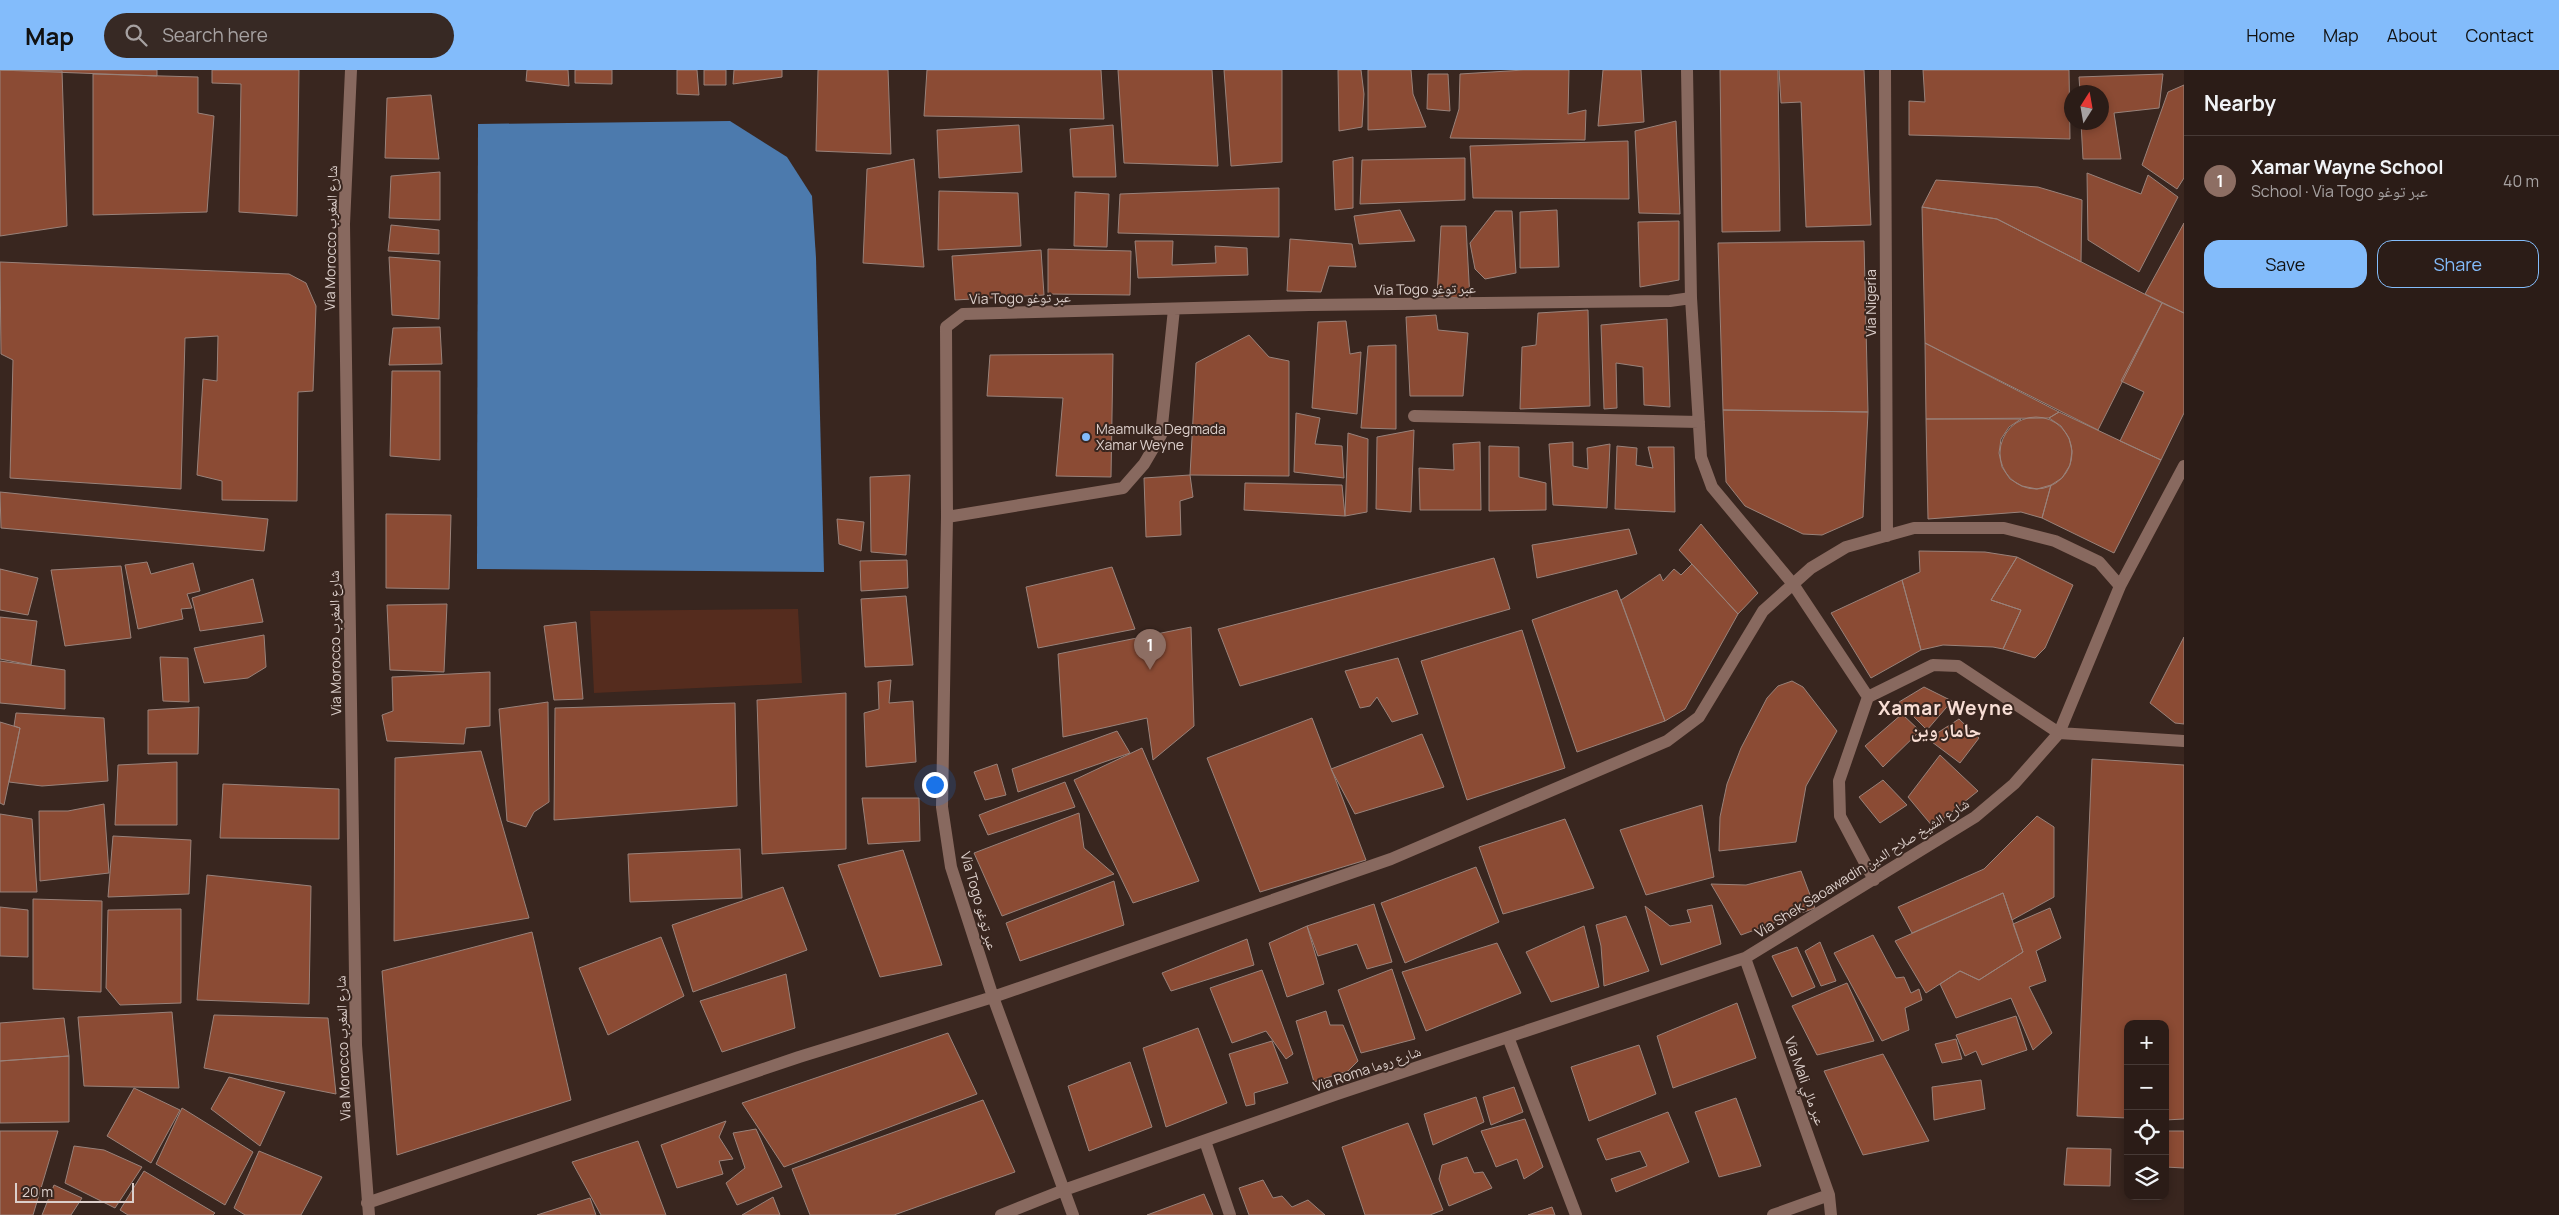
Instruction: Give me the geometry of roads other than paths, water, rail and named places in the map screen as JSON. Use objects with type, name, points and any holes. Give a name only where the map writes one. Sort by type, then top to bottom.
[{"type":"street","name":"Via Morocco شارع المغرب","points":[[351,70],[344,224],[356,1045],[368,1209]]},
{"type":"street","points":[[1688,70],[1691,298],[1701,457],[1712,487],[1793,584],[1868,697]]},
{"type":"street","name":"Via Nigeria","points":[[1885,70],[1886,536]]},
{"type":"street","name":"Via Togo عبر توغو","points":[[1073,1215],[992,997],[951,866],[942,807],[947,517],[946,327],[963,314],[1670,301],[1691,298]]},
{"type":"street","points":[[947,517],[1123,488],[1144,464],[1162,435],[1174,309]]},
{"type":"street","points":[[1414,416],[1699,422]]},
{"type":"street","name":"Via Shek Saoawadin شارع الشيخ صلاح الدين","points":[[1745,958],[1976,816],[2014,784],[2059,733],[2120,586],[2184,466]]},
{"type":"street","points":[[368,1209],[798,1057],[992,997],[1391,859],[1667,741],[1699,717],[1764,611],[1811,568],[1846,547],[1914,528],[2004,528],[2055,541],[2099,562],[2120,586]]},
{"type":"street","points":[[1874,880],[1840,816],[1839,781],[1868,697],[1932,665],[1958,666],[2059,733],[2184,741]]},
{"type":"street","name":"Via Roma شارع روما","points":[[1001,1215],[1064,1190],[1204,1141],[1745,958]]},
{"type":"street","name":"Via Mali عبر مالي","points":[[1745,958],[1830,1195],[1831,1215]]},
{"type":"street","points":[[1508,1037],[1576,1215]]},
{"type":"street","points":[[1204,1141],[1230,1215]]},
{"type":"street","points":[[1773,1215],[1830,1195]]},
{"type":"water","points":[[730,121],[787,157],[812,196],[816,258],[824,572],[477,569],[478,124]]},
{"type":"place","name":"Maamulka Degmada Xamar Weyne","points":[[1086,437]]},
{"type":"place","name":"Xamar Wayne School","points":[[1150,670]]},
{"type":"district","name":"Xamar Weyne حامار وين","points":[[1946,719]]}]
